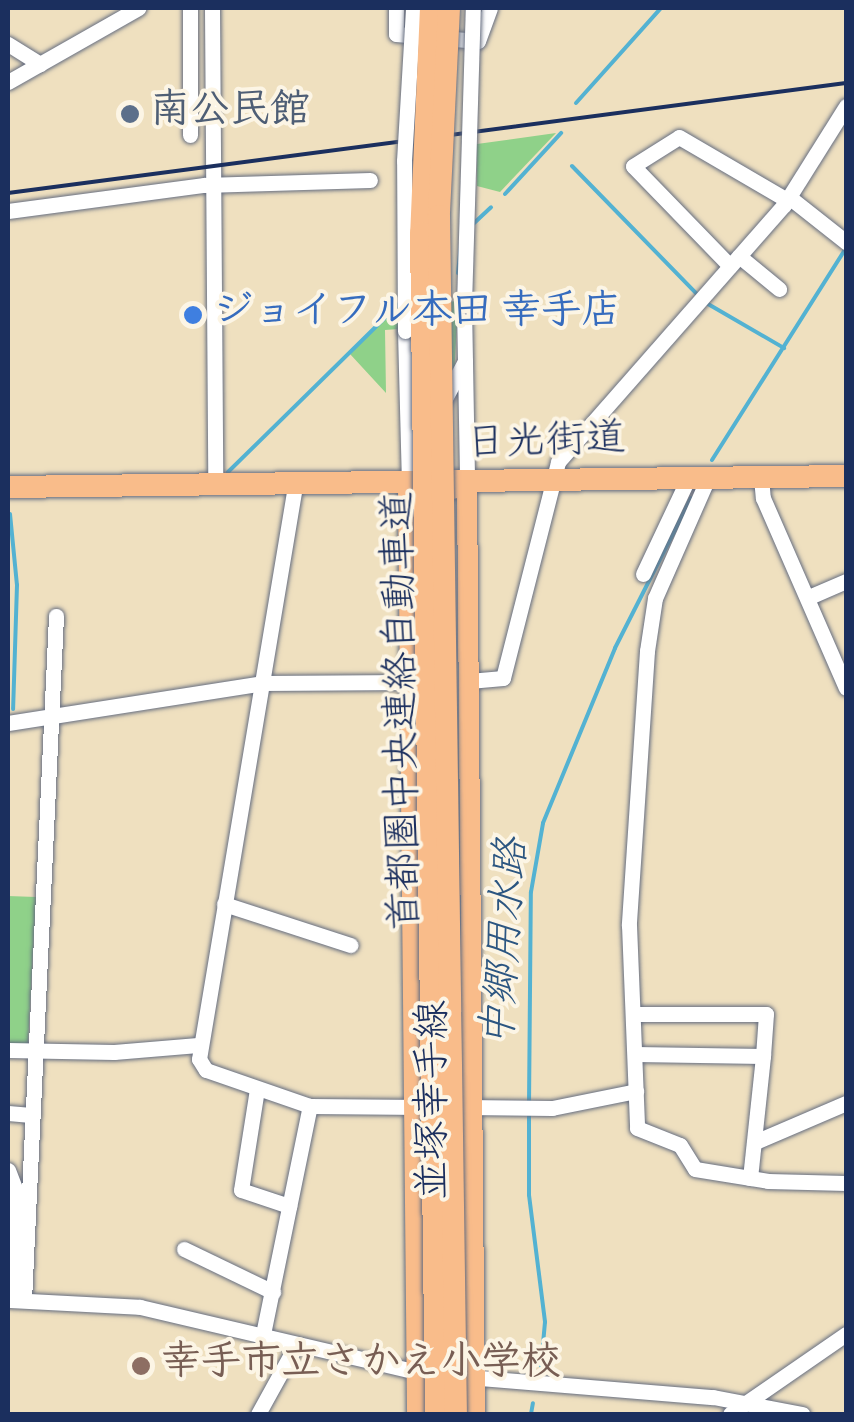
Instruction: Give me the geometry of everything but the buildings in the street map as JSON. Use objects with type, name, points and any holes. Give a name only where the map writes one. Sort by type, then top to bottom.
[{"type":"highway","name":"首都圏中央連絡自動車道","points":[[431,8],[421,252],[436,1414]]},
{"type":"highway","name":"首都圏中央連絡自動車道","points":[[449,8],[438,216],[456,1414]]},
{"type":"highway","name":"日光街道","points":[[8,487],[408,486],[846,476]]},
{"type":"main road","name":"並塚幸手線","points":[[467,485],[475,1414]]},
{"type":"main road","points":[[409,629],[416,586],[432,559],[432,499],[467,485]]},
{"type":"main road","name":"並塚幸手線","points":[[408,486],[418,1414]]},
{"type":"main road","points":[[418,1373],[444,1354],[447,1286],[466,1250],[473,1192]]},
{"type":"street","points":[[8,82],[138,8]]},
{"type":"street","points":[[190,8],[190,135]]},
{"type":"street","points":[[212,8],[215,485]]},
{"type":"street","points":[[396,8],[396,34],[478,40],[490,8]]},
{"type":"street","points":[[408,486],[404,161],[412,8]]},
{"type":"street","points":[[467,485],[464,306],[472,8]]},
{"type":"street","points":[[8,44],[40,64]]},
{"type":"street","points":[[468,682],[504,678],[558,462],[788,199],[844,116]]},
{"type":"street","points":[[778,290],[735,261],[634,166],[679,137],[788,199],[846,242]]},
{"type":"street","points":[[8,211],[213,186],[370,180]]},
{"type":"street","points":[[408,486],[430,467],[434,414],[465,361]]},
{"type":"street","points":[[761,477],[762,498],[846,688]]},
{"type":"street","points":[[644,574],[698,479]]},
{"type":"street","points":[[698,479],[652,608],[629,925],[639,1132],[680,1144],[695,1169],[750,1178],[846,1183]]},
{"type":"street","points":[[295,486],[198,1045],[200,1066],[310,1106],[528,1107],[636,1092]]},
{"type":"street","points":[[809,597],[846,582]]},
{"type":"street","points":[[14,1300],[31,1115],[56,616]]},
{"type":"street","points":[[8,723],[262,683],[410,682]]},
{"type":"street","points":[[224,904],[350,945]]},
{"type":"street","points":[[633,1014],[766,1014],[750,1178]]},
{"type":"street","points":[[8,1050],[198,1045]]},
{"type":"street","points":[[635,1054],[763,1056]]},
{"type":"street","points":[[257,1089],[241,1190],[289,1206]]},
{"type":"street","points":[[754,1142],[846,1103]]},
{"type":"street","points":[[262,1339],[310,1106]]},
{"type":"street","points":[[8,1113],[31,1115]]},
{"type":"street","points":[[8,1170],[16,1194],[14,1300]]},
{"type":"street","points":[[184,1249],[274,1286]]},
{"type":"street","points":[[14,1300],[140,1307],[295,1347],[418,1373],[747,1402],[791,1413]]},
{"type":"street","points":[[730,1414],[846,1334]]},
{"type":"street","points":[[258,1414],[295,1347]]},
{"type":"green space","points":[[556,133],[500,192],[477,186],[477,144]]},
{"type":"green space","points":[[458,301],[454,378],[413,328],[385,330],[386,393],[350,354],[395,307]]},
{"type":"green space","points":[[8,896],[36,897],[28,1044],[8,1046]]},
{"type":"waterway","points":[[576,103],[661,8]]},
{"type":"waterway","points":[[505,194],[561,133]]},
{"type":"waterway","points":[[572,166],[698,295]]},
{"type":"waterway","points":[[472,225],[491,207]]},
{"type":"waterway","points":[[458,273],[462,235]]},
{"type":"waterway","name":"中郷用水路","points":[[712,460],[845,250]]},
{"type":"waterway","points":[[228,472],[402,301]]},
{"type":"waterway","points":[[708,304],[784,348]]},
{"type":"waterway","name":"中郷用水路","points":[[529,1105],[531,892],[543,823],[615,648],[691,498]]},
{"type":"waterway","points":[[10,514],[17,585],[13,709]]},
{"type":"waterway","name":"中郷用水路","points":[[529,1114],[529,1195],[545,1322],[541,1366]]},
{"type":"waterway","name":"中郷用水路","points":[[531,1414],[533,1403]]},
{"type":"railway","points":[[8,193],[846,83]]},
{"type":"place","name":"南公民館","points":[[130,114]]},
{"type":"place","name":"ジョイフル本田 幸手店","points":[[193,315]]},
{"type":"place","name":"幸手市立さかえ小学校","points":[[141,1366]]}]
